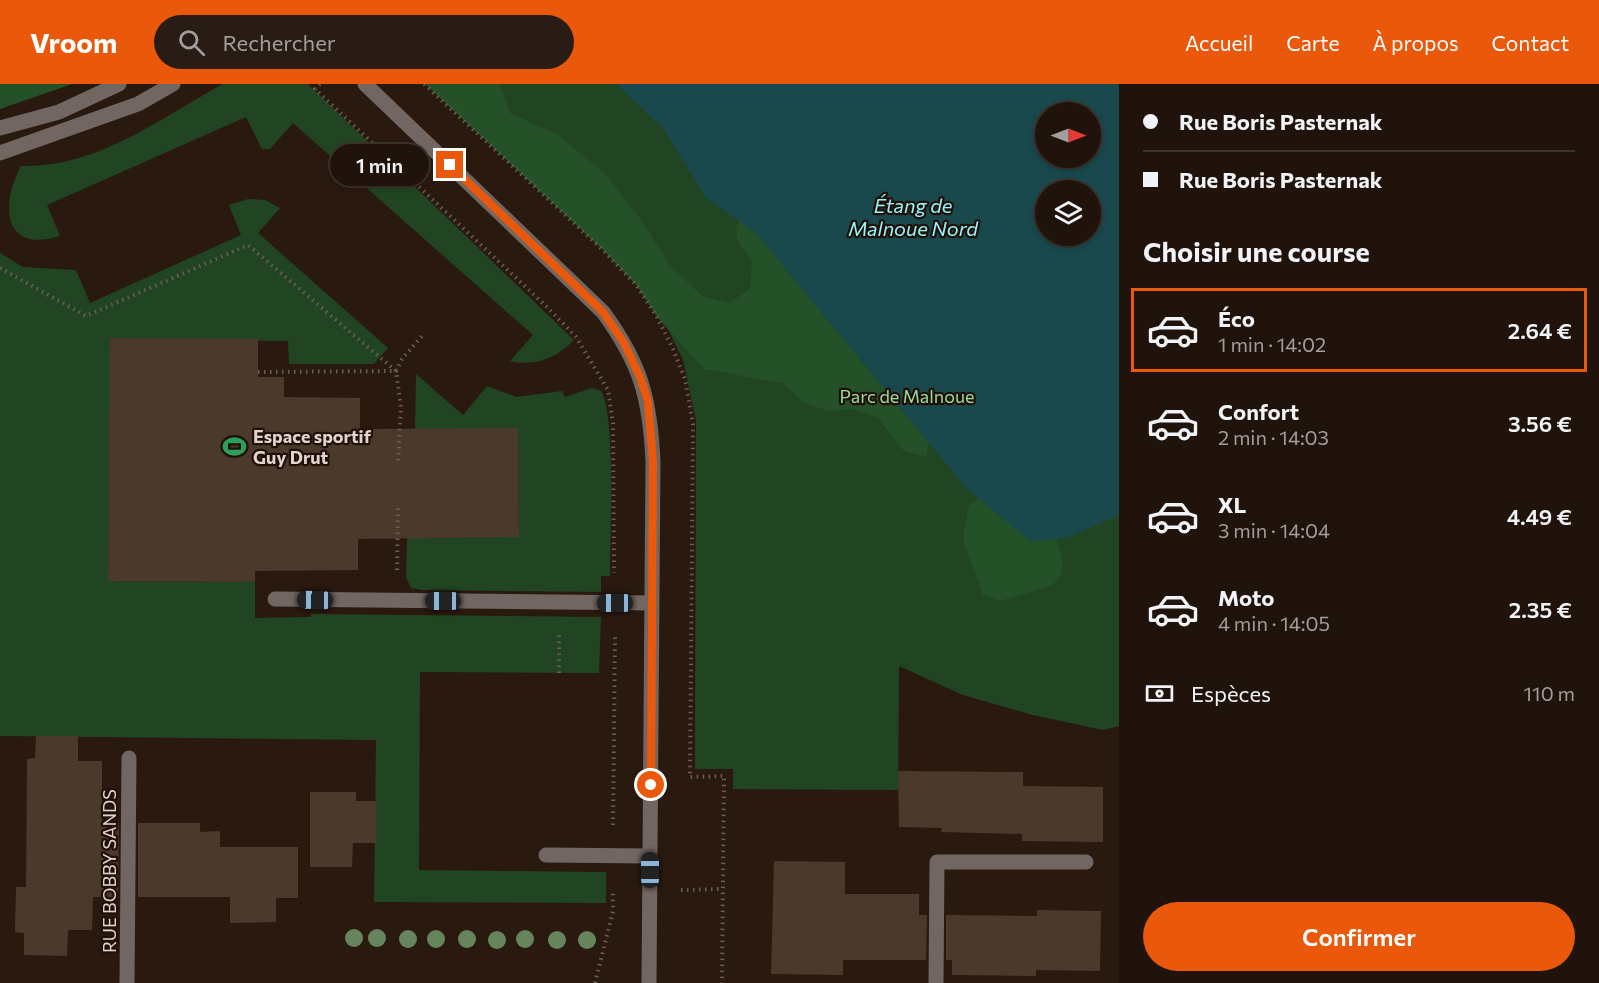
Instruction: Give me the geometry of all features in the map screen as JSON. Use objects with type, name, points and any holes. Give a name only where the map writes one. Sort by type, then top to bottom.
[{"type":"street","points":[[0,128],[59,112],[119,84]]},
{"type":"street","points":[[0,153],[138,104],[173,84]]},
{"type":"street","points":[[365,84],[603,312],[624,343],[645,393],[652,433],[649,983]]},
{"type":"street","points":[[275,599],[652,603]]},
{"type":"street","name":"RUE BOBBY SANDS","points":[[128,983],[129,758]]},
{"type":"street","points":[[546,855],[650,856]]},
{"type":"street","points":[[936,983],[937,862],[1086,862]]},
{"type":"path","points":[[320,84],[315,89],[576,337],[608,390],[613,423],[615,603],[613,911],[595,983]]},
{"type":"path","points":[[0,268],[86,316],[248,245],[396,371]]},
{"type":"path","points":[[398,462],[401,407],[396,371],[402,359],[422,336]]},
{"type":"path","points":[[258,372],[396,371]]},
{"type":"path","points":[[396,601],[398,506]]},
{"type":"path","points":[[559,673],[560,602]]},
{"type":"path","points":[[613,890],[722,889]]},
{"type":"green space","points":[[0,84],[72,84],[0,109]]},
{"type":"green space","points":[[223,84],[308,84],[574,340],[560,352],[545,360],[528,363],[510,361],[533,335],[293,123],[270,149],[262,149],[246,117],[47,205],[60,236],[41,240],[27,238],[17,232],[11,222],[9,210],[14,181],[21,166],[76,159],[101,150],[151,126]]},
{"type":"green space","points":[[425,84],[500,84],[510,113],[558,135],[604,173],[640,218],[669,264],[702,296],[729,303],[750,289],[752,261],[737,239],[736,227],[740,221],[756,233],[929,443],[926,457],[904,451],[878,418],[852,409],[828,411],[803,402],[783,383],[704,369],[657,317],[637,286],[604,251]]},
{"type":"green space","name":"Parc de Malnoue","points":[[429,84],[1119,84],[1119,726],[1103,730],[1033,715],[963,695],[899,666],[898,790],[733,789],[733,769],[695,769],[696,421],[683,360],[664,321],[617,259]]},
{"type":"green space","points":[[248,199],[265,200],[280,208],[258,233],[388,348],[374,364],[289,364],[288,341],[111,338],[108,581],[255,582],[255,618],[311,617],[311,614],[601,617],[599,673],[420,672],[419,870],[606,872],[606,903],[374,902],[376,740],[0,736],[0,253],[23,267],[76,270],[90,303],[241,235],[229,205]]},
{"type":"green space","points":[[416,374],[463,415],[487,386],[517,397],[562,391],[565,397],[592,388],[601,391],[609,424],[611,479],[610,576],[601,576],[601,592],[411,588],[406,577],[408,501],[416,538],[519,537],[518,429],[415,429]]},
{"type":"green space","points":[[983,496],[1056,539],[1062,557],[1062,573],[1053,585],[1000,601],[983,595],[963,539],[969,505]]},
{"type":"water","name":"Étang de Malnoue Nord","points":[[616,84],[1119,84],[1119,515],[1066,538],[1030,541],[967,489],[756,233],[706,198],[663,128]]},
{"type":"building","name":"Espace sportif Guy Drut","points":[[110,338],[258,339],[258,377],[284,377],[284,397],[360,398],[360,429],[518,428],[519,537],[358,539],[358,570],[255,571],[255,582],[108,581]]},
{"type":"building","points":[[36,736],[78,736],[78,761],[102,761],[102,823],[119,823],[118,897],[93,897],[92,930],[68,930],[67,956],[24,955],[24,933],[15,932],[16,887],[26,887],[27,759],[35,758]]},
{"type":"building","points":[[898,771],[1023,772],[1023,786],[1103,787],[1103,842],[1022,841],[1022,834],[941,832],[942,828],[899,827]]},
{"type":"building","points":[[310,792],[356,792],[356,801],[376,801],[376,843],[353,843],[352,867],[310,867]]},
{"type":"building","points":[[138,823],[200,823],[200,832],[220,831],[220,847],[298,847],[298,898],[276,898],[276,922],[230,923],[230,897],[138,897]]},
{"type":"building","points":[[774,861],[845,862],[845,894],[919,894],[919,915],[927,915],[926,960],[843,960],[843,975],[771,974]]},
{"type":"building","points":[[1037,910],[1101,911],[1100,971],[1036,970],[1036,976],[952,975],[952,960],[946,960],[946,915],[1037,916]]},
{"type":"place","name":"Espace sportif Guy Drut","points":[[235,446]]},
{"type":"route","points":[[450,165],[603,312],[624,343],[648,401],[653,462],[651,785]]}]
